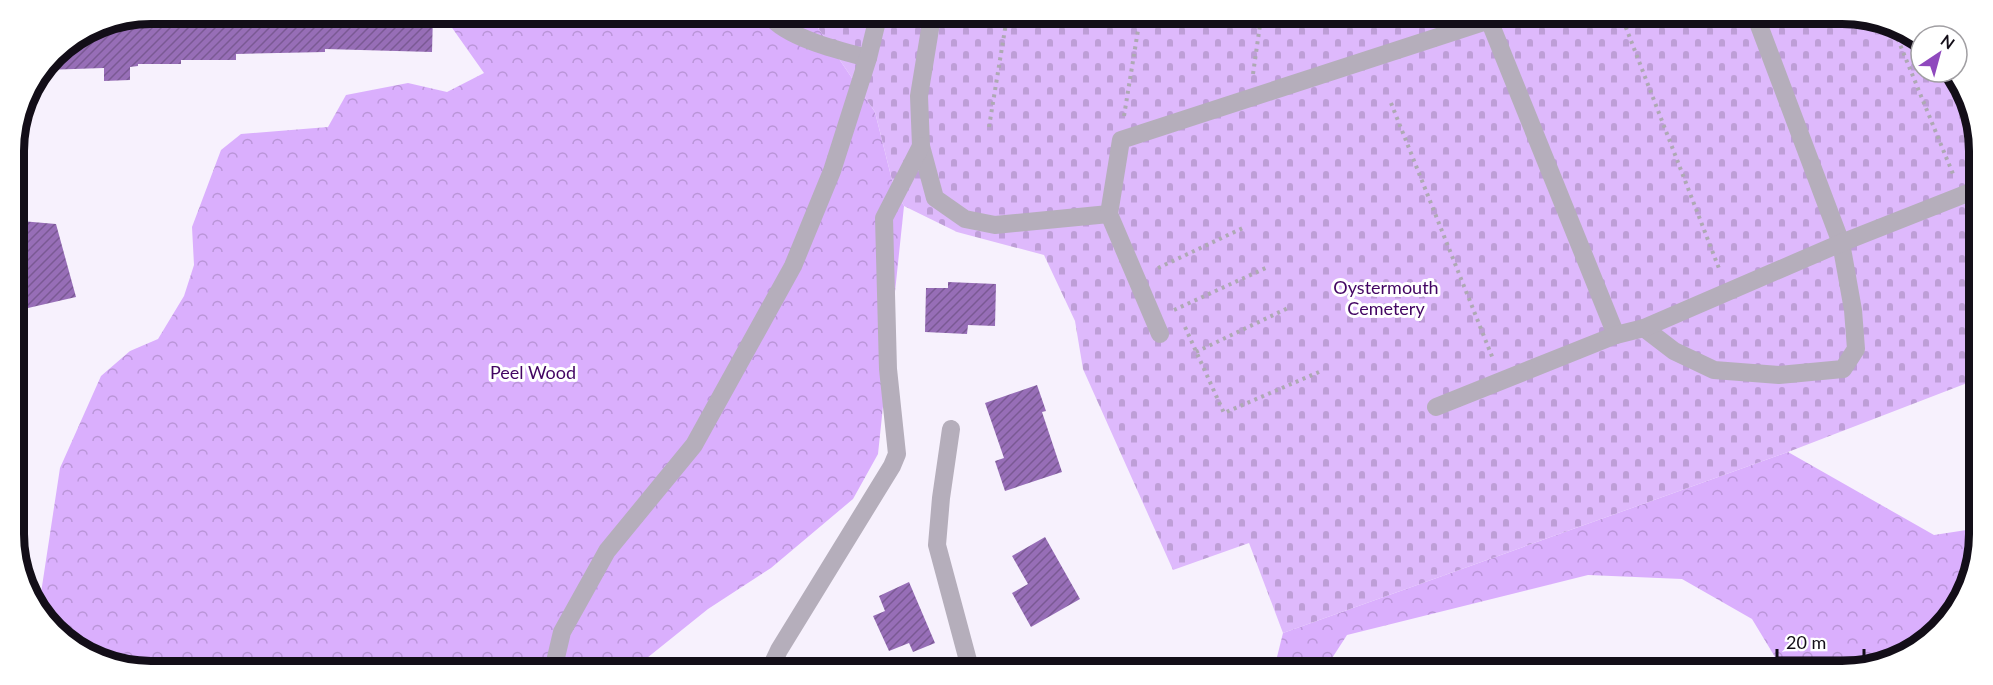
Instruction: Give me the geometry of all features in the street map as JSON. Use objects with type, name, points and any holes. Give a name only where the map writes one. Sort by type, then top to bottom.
[{"type":"lane","points":[[777,24],[819,45],[868,58]]},
{"type":"lane","points":[[555,661],[562,632],[607,551],[694,445],[793,266],[832,171],[868,58],[876,24]]},
{"type":"lane","points":[[931,24],[919,96],[921,146],[935,198],[964,219],[995,225],[1109,214]]},
{"type":"lane","points":[[1157,327],[1109,214],[1120,140],[1479,24]]},
{"type":"lane","points":[[1493,24],[1616,335]]},
{"type":"lane","points":[[1644,328],[1674,351],[1714,370],[1779,375],[1843,369],[1856,349],[1853,310],[1841,243],[1759,24]]},
{"type":"lane","points":[[773,661],[778,650],[892,466],[897,454],[888,369],[885,218],[921,146]]},
{"type":"lane","points":[[1436,406],[1616,335],[1644,328],[1841,243],[1969,192]]},
{"type":"lane","points":[[951,429],[940,498],[938,545],[968,661]]},
{"type":"path","points":[[989,127],[1006,24]]},
{"type":"path","points":[[1120,140],[1139,24]]},
{"type":"path","points":[[1250,99],[1260,24]]},
{"type":"path","points":[[1625,24],[1728,292]]},
{"type":"path","points":[[1898,38],[1969,190]]},
{"type":"path","points":[[1391,103],[1502,380]]},
{"type":"path","points":[[1158,268],[1245,227]]},
{"type":"path","points":[[1154,260],[1162,278]]},
{"type":"path","points":[[1157,327],[1176,309],[1268,267]]},
{"type":"path","points":[[1172,299],[1176,309]]},
{"type":"path","points":[[1196,352],[1288,308]]},
{"type":"path","points":[[1181,320],[1224,413],[1319,372]]},
{"type":"green space","name":"Peel Wood","points":[[449,24],[815,24],[875,112],[894,188],[904,206],[878,454],[853,499],[771,568],[708,609],[643,661],[151,661],[118,657],[81,640],[56,618],[40,596],[60,468],[101,376],[130,351],[158,339],[184,296],[194,265],[192,227],[221,150],[241,134],[328,127],[346,95],[408,83],[447,92],[484,73]]},
{"type":"green space","name":"Oystermouth Cemetery","points":[[815,24],[1842,24],[1875,28],[1909,44],[1909,84],[1950,84],[1967,127],[1969,151],[1969,382],[1788,452],[1283,633],[1249,543],[1173,570],[1083,369],[1075,321],[1044,255],[957,232],[904,206],[894,188],[875,112]]},
{"type":"green space","points":[[1788,452],[1934,535],[1969,530],[1965,567],[1952,597],[1937,618],[1912,640],[1898,648],[1866,659],[1778,661],[1752,619],[1682,579],[1588,575],[1347,635],[1330,661],[1276,661],[1283,633]]},
{"type":"building","points":[[433,24],[432,52],[325,49],[325,52],[236,54],[236,60],[181,60],[181,64],[138,64],[138,66],[130,67],[130,80],[104,81],[104,68],[54,70],[61,61],[88,41],[110,31],[135,25]]},
{"type":"building","points":[[24,221],[56,224],[76,297],[24,309]]},
{"type":"building","points":[[948,282],[996,284],[995,326],[968,325],[967,334],[925,332],[926,288],[948,288]]},
{"type":"building","points":[[1037,385],[1046,411],[1042,412],[1062,472],[1005,491],[995,461],[1004,458],[985,403]]},
{"type":"building","points":[[1045,537],[1080,599],[1031,627],[1012,593],[1028,584],[1012,556]]},
{"type":"building","points":[[909,582],[935,643],[913,652],[909,643],[889,651],[873,616],[885,611],[879,596]]}]
